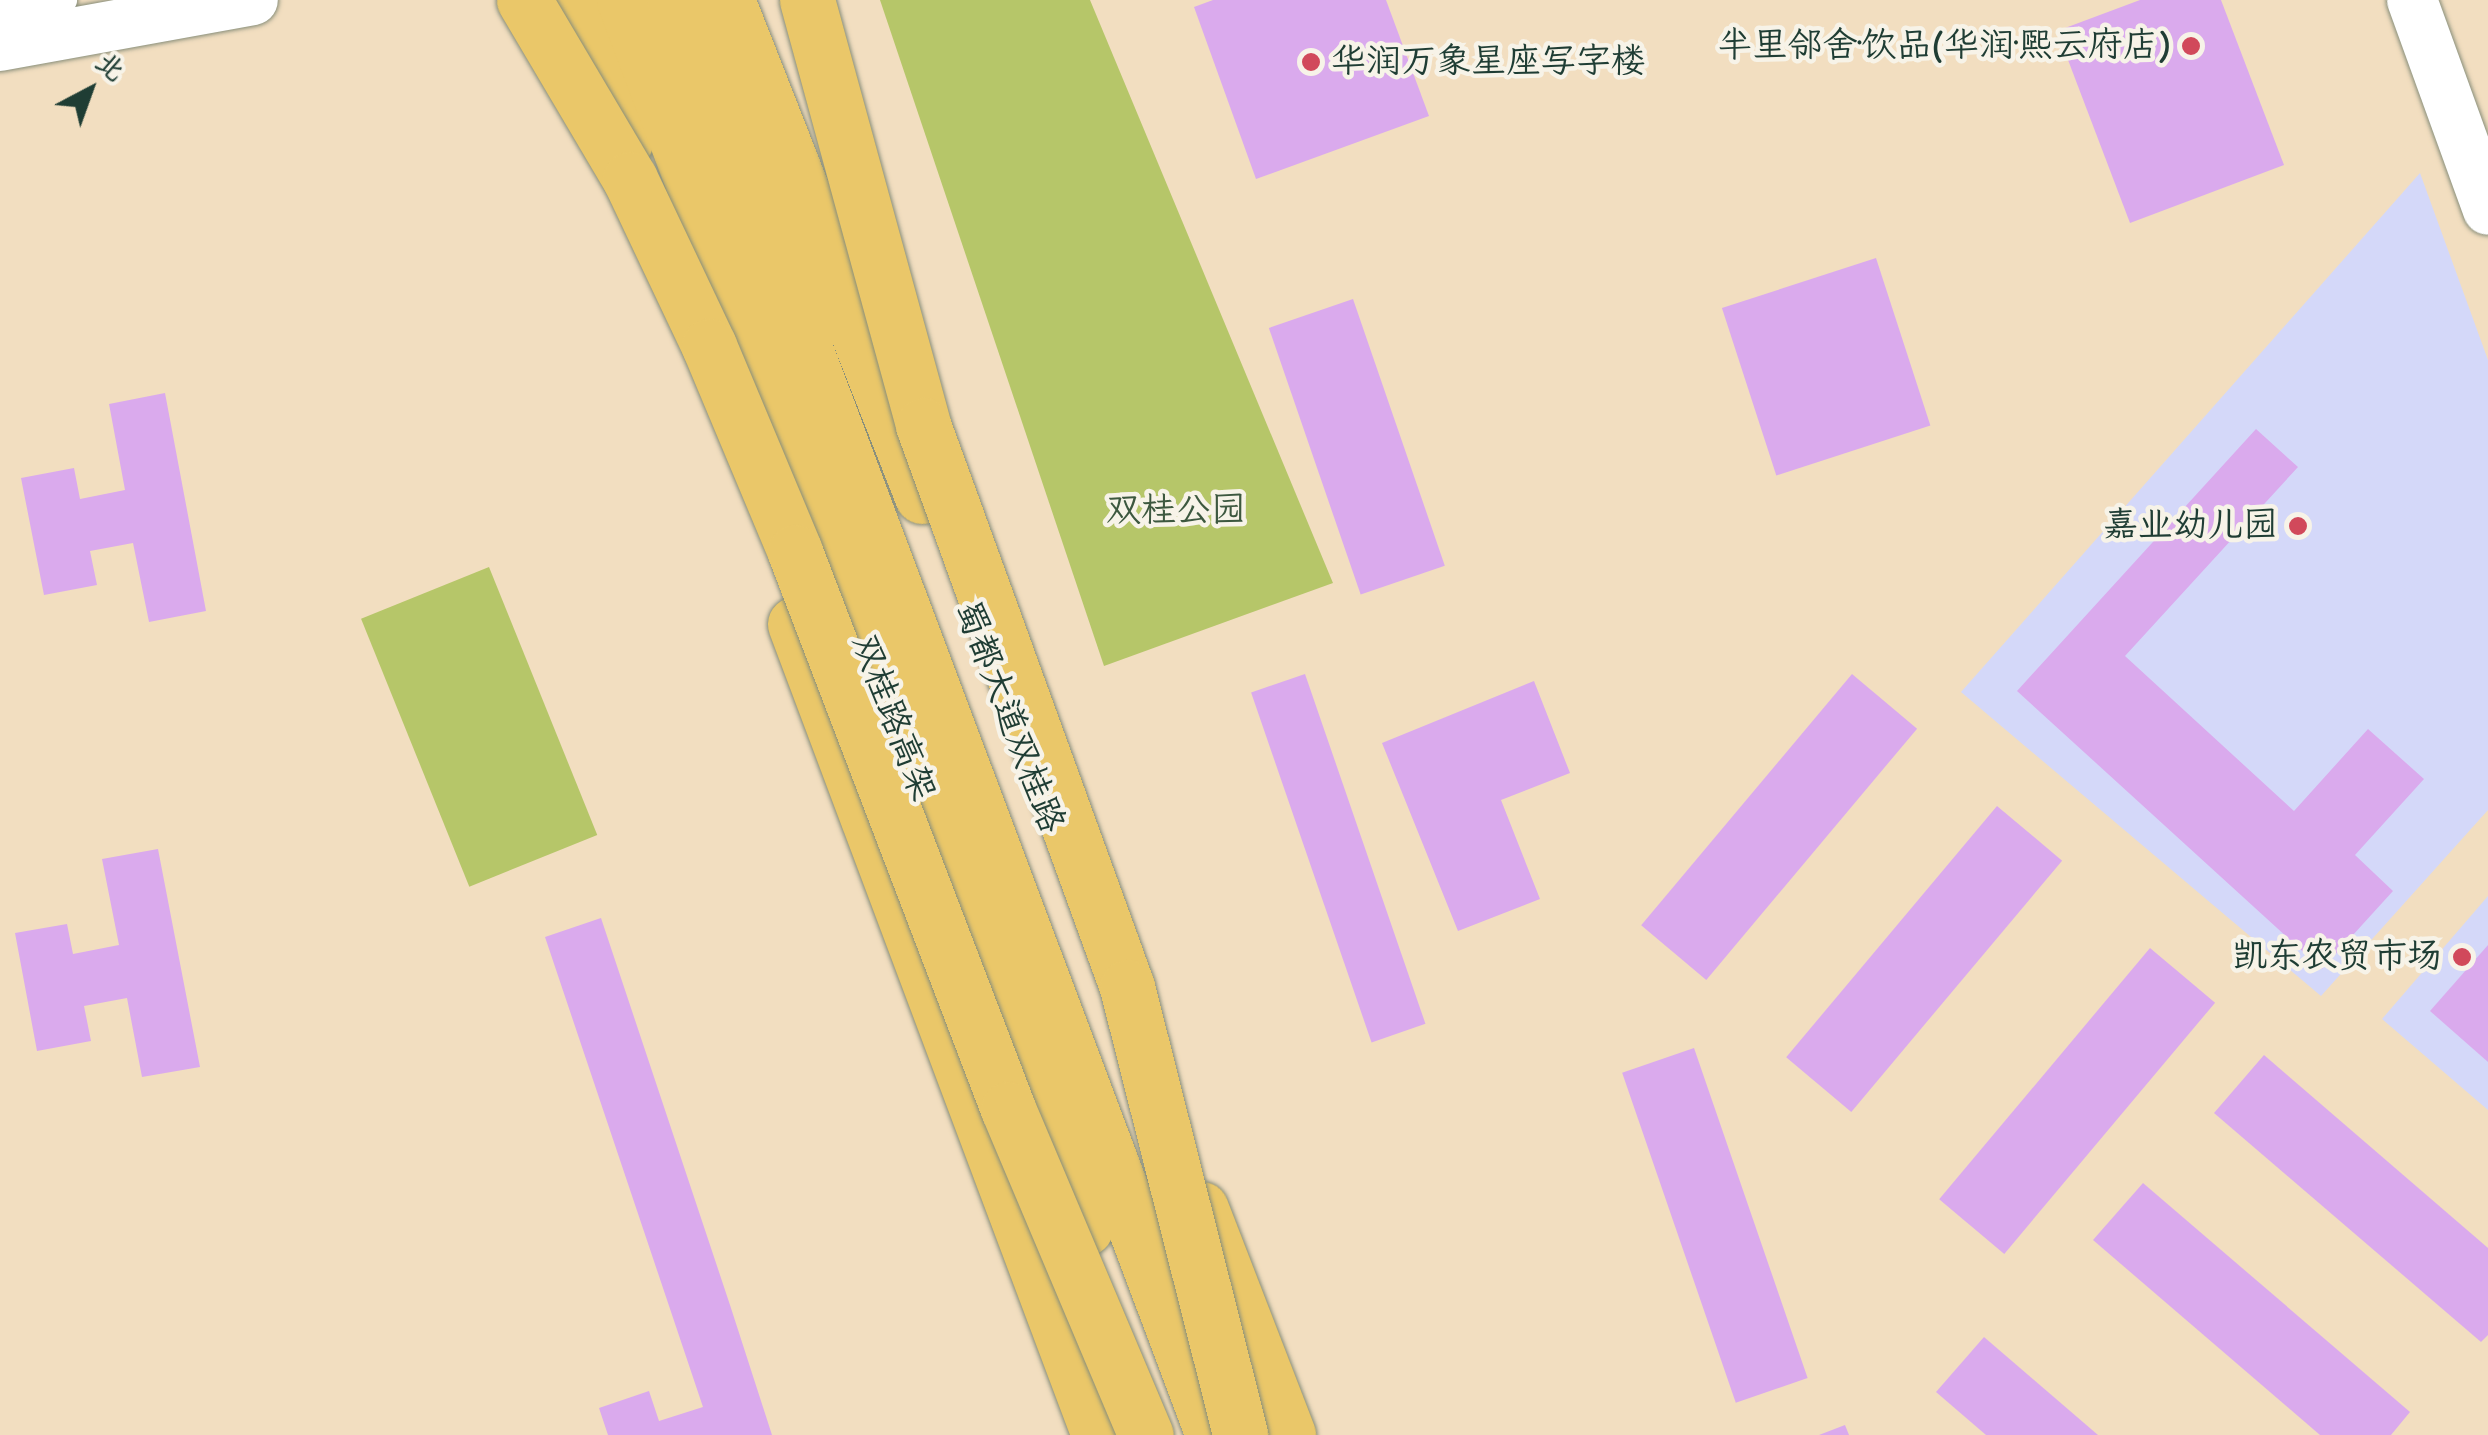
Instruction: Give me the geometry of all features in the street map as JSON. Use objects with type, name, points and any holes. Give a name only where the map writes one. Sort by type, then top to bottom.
[{"type":"main road","points":[[524,0],[630,179],[709,346],[795,552],[1008,1109],[1146,1435]]},
{"type":"main road","points":[[570,0],[620,127],[810,668],[1099,1435]]},
{"type":"main road","name":"双桂路高架","points":[[624,0],[1162,1435]]},
{"type":"main road","name":"双桂路高架","points":[[674,0],[1212,1435]]},
{"type":"main road","name":"蜀都大道双桂路","points":[[727,0],[1288,1435]]},
{"type":"main road","points":[[808,0],[923,426],[1127,988],[1240,1435]]},
{"type":"street","points":[[0,46],[253,0]]},
{"type":"street","points":[[2412,0],[2488,210]]},
{"type":"lane","points":[[0,11],[64,0]]},
{"type":"shaded area","name":"嘉业幼儿园","points":[[2420,173],[2488,360],[2488,810],[2321,996],[1961,692]]},
{"type":"shaded area","name":"凯东农贸市场","points":[[2488,896],[2488,1110],[2382,1019]]},
{"type":"green space","name":"双桂公园","points":[[880,0],[1090,0],[1333,583],[1104,666]]},
{"type":"green space","points":[[489,567],[597,835],[469,887],[361,619]]},
{"type":"building","name":"华润万象星座写字楼","points":[[1213,0],[1386,0],[1429,116],[1256,179],[1194,7]]},
{"type":"building","points":[[2140,0],[2221,0],[2284,165],[2130,223],[2057,31]]},
{"type":"building","points":[[1876,258],[1930,425],[1776,475],[1722,308]]},
{"type":"building","points":[[1353,299],[1445,566],[1361,595],[1269,328]]},
{"type":"building","points":[[165,393],[206,611],[149,622],[133,543],[90,551],[97,585],[44,595],[21,478],[74,468],[80,499],[125,490],[109,404]]},
{"type":"building","points":[[2256,429],[2298,467],[2125,656],[2294,811],[2368,729],[2424,779],[2355,855],[2393,891],[2322,969],[2017,691]]},
{"type":"building","points":[[1305,674],[1425,1024],[1372,1042],[1251,693]]},
{"type":"building","points":[[1852,674],[1917,729],[1706,980],[1641,925]]},
{"type":"building","points":[[1534,681],[1570,773],[1501,800],[1540,899],[1458,931],[1382,743]]},
{"type":"building","points":[[1997,806],[2062,861],[1851,1112],[1786,1057]]},
{"type":"building","points":[[158,849],[200,1067],[142,1077],[127,998],[84,1006],[91,1041],[37,1051],[15,933],[67,924],[73,954],[119,945],[102,859]]},
{"type":"building","points":[[601,918],[772,1435],[608,1435],[599,1408],[649,1391],[659,1421],[703,1407],[545,937]]},
{"type":"building","points":[[2488,945],[2488,1062],[2430,1011]]},
{"type":"building","points":[[2150,948],[2215,1003],[2004,1254],[1939,1199]]},
{"type":"building","points":[[1694,1048],[1808,1378],[1736,1403],[1622,1073]]},
{"type":"building","points":[[2264,1055],[2488,1248],[2488,1335],[2481,1342],[2214,1113]]},
{"type":"building","points":[[2143,1183],[2410,1412],[2391,1435],[2320,1435],[2093,1240]]},
{"type":"building","points":[[1984,1337],[2098,1435],[1986,1435],[1936,1392]]},
{"type":"building","points":[[1845,1425],[1849,1435],[1819,1435]]},
{"type":"place","name":"半里邻舍·饮品(华润·熙云府店)","points":[[2191,46]]},
{"type":"place","name":"华润万象星座写字楼","points":[[1311,62]]},
{"type":"place","name":"嘉业幼儿园","points":[[2298,526]]},
{"type":"place","name":"凯东农贸市场","points":[[2462,957]]}]
